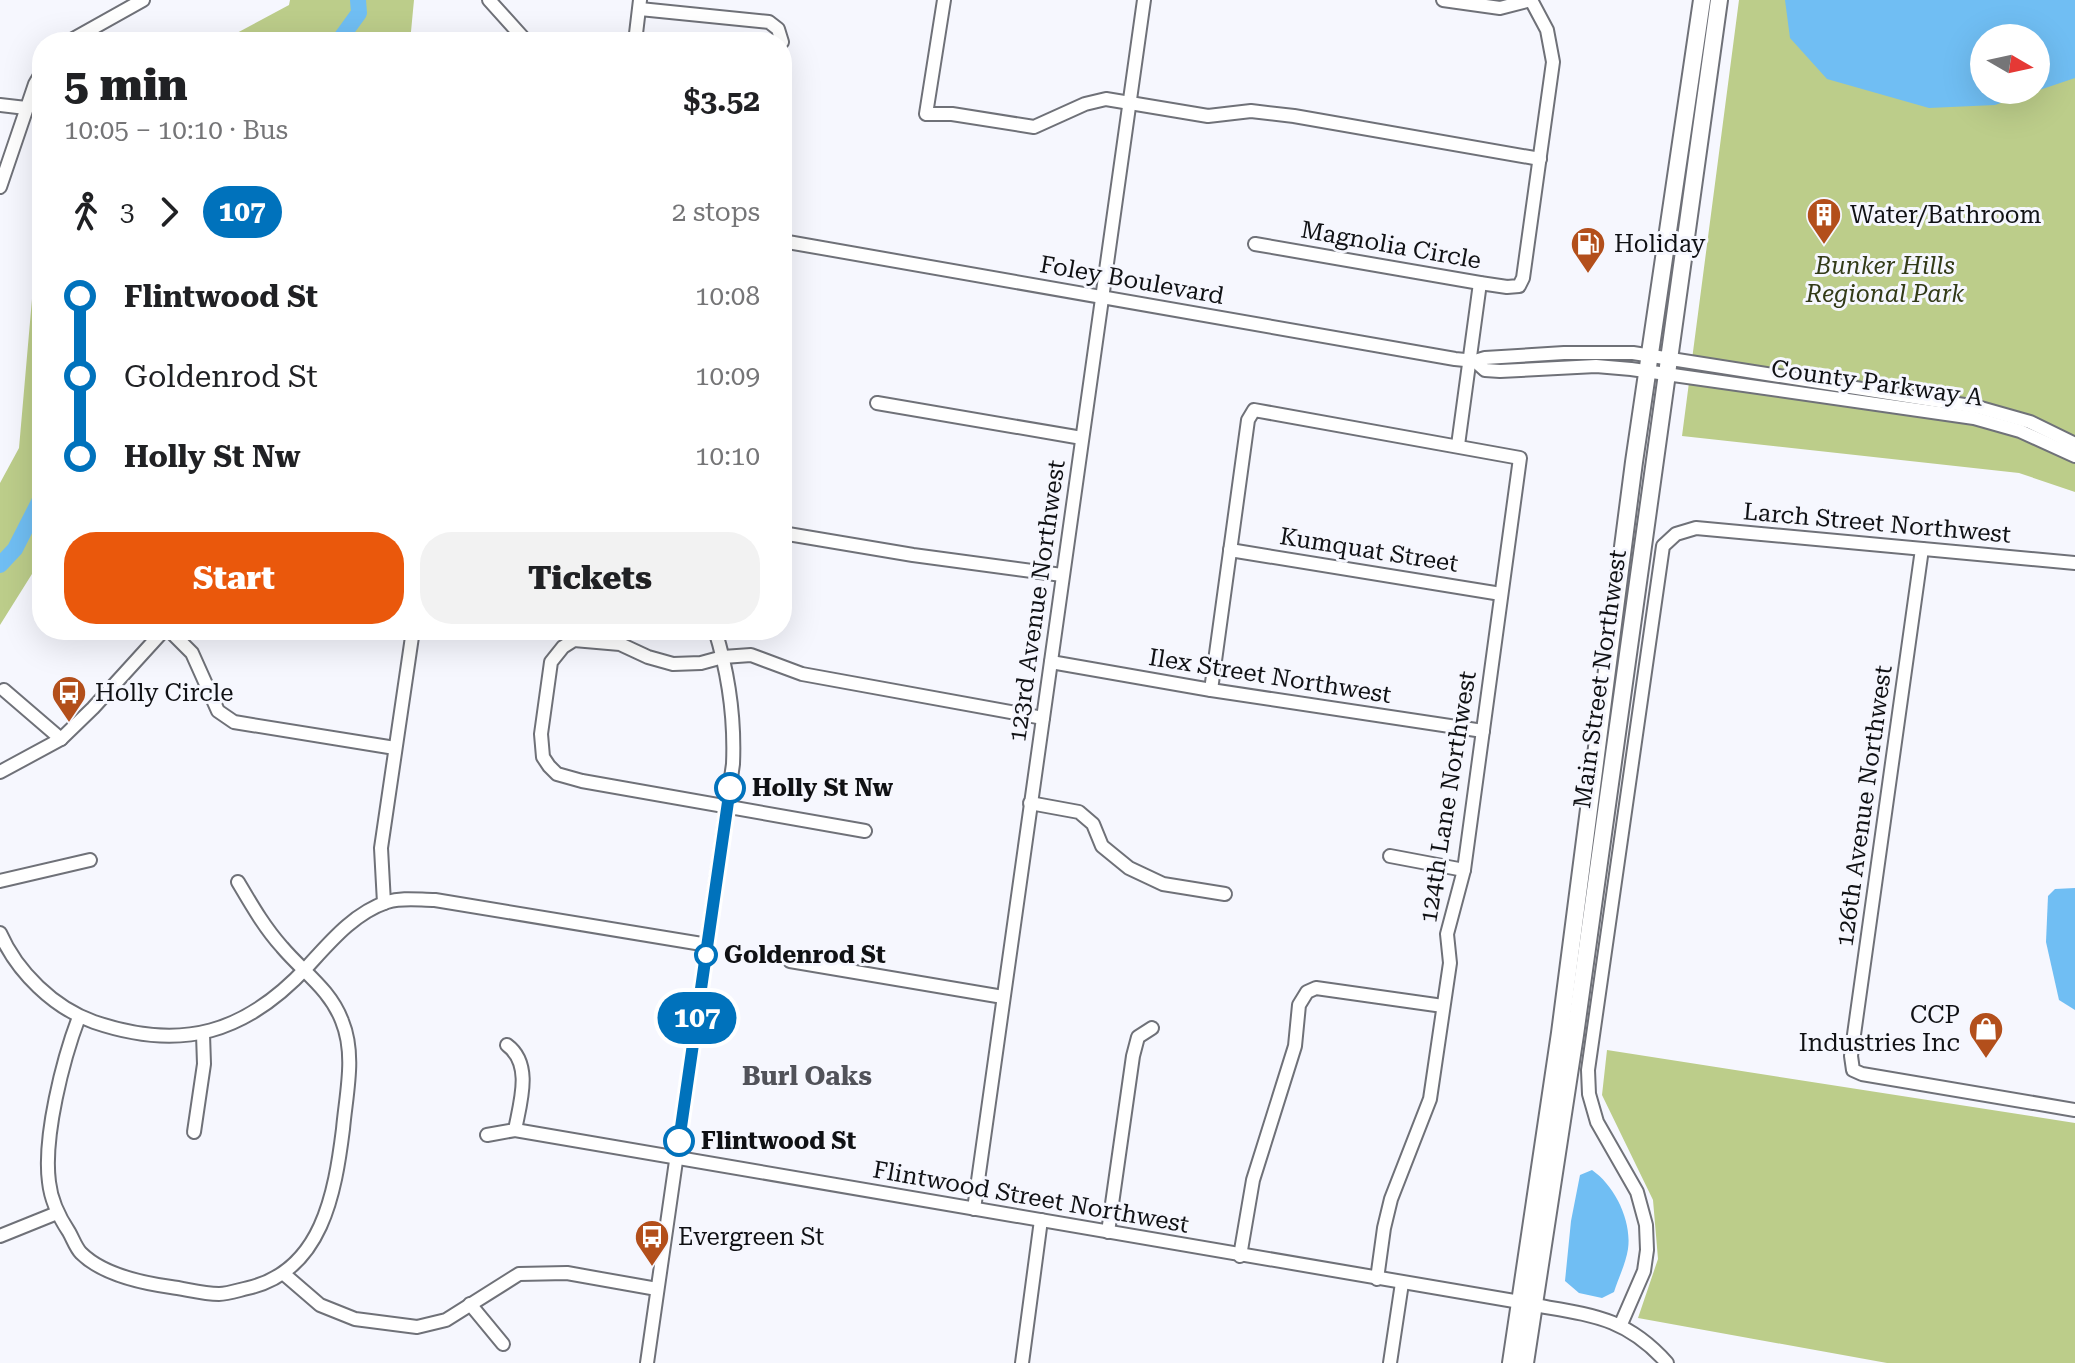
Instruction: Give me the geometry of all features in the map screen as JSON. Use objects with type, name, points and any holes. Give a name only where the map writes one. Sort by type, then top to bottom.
[{"type":"main road","name":"Main Street Northwest","points":[[1525,1363],[1527,1303],[1560,1033],[1633,471],[1702,0]]},
{"type":"main road","name":"Main Street Northwest","points":[[1511,1363],[1527,1303],[1575,1035],[1719,0]]},
{"type":"street","points":[[489,0],[518,32]]},
{"type":"street","points":[[944,0],[926,114],[952,114],[1034,127],[1085,104],[1106,99],[1208,116],[1251,111],[1280,114],[1540,159],[1553,62],[1547,30],[1531,0],[1500,8],[1443,0]]},
{"type":"street","name":"123rd Avenue Northwest","points":[[974,1209],[1144,0]]},
{"type":"street","points":[[84,32],[135,1]]},
{"type":"street","points":[[636,32],[640,4],[769,22],[778,32]]},
{"type":"street","points":[[1548,91],[1562,93]]},
{"type":"street","points":[[0,187],[32,92]]},
{"type":"street","points":[[0,105],[26,108]]},
{"type":"street","name":"Magnolia Circle","points":[[1255,244],[1480,283],[1519,286],[1523,278],[1540,159]]},
{"type":"street","name":"Foley Boulevard","points":[[792,243],[1472,361],[1605,352],[1667,368]]},
{"type":"street","points":[[1211,690],[1248,420],[1254,410],[1458,445],[1472,361],[1480,283]]},
{"type":"street","name":"County Parkway A","points":[[1667,368],[1977,407],[2030,422],[2075,444]]},
{"type":"street","name":"County Parkway A","points":[[1667,368],[1974,418],[2020,431],[2075,456]]},
{"type":"street","points":[[877,403],[1082,438]]},
{"type":"street","name":"124th Lane Northwest","points":[[1377,1279],[1391,1199],[1430,1099],[1450,963],[1447,934],[1464,870],[1520,458],[1458,445]]},
{"type":"street","name":"Larch Street Northwest","points":[[1621,1324],[1644,1271],[1646,1225],[1637,1192],[1597,1122],[1589,1094],[1588,1070],[1663,546],[1676,534],[1696,528],[2075,563]]},
{"type":"street","points":[[792,535],[1062,575]]},
{"type":"street","name":"126th Avenue Northwest","points":[[1922,549],[1851,1056],[1853,1070],[2075,1110]]},
{"type":"street","name":"Kumquat Street","points":[[1230,550],[1501,594]]},
{"type":"street","points":[[0,772],[61,739],[158,640]]},
{"type":"street","points":[[178,640],[192,653],[218,711],[234,722],[395,748]]},
{"type":"street","points":[[384,903],[381,848],[411,640]]},
{"type":"street","points":[[865,831],[557,774],[543,757],[541,734],[551,662],[563,647],[574,640],[620,644],[673,664],[751,655],[802,674],[1043,718]]},
{"type":"street","points":[[647,1363],[708,945],[735,728],[718,640]]},
{"type":"street","name":"Ilex Street Northwest","points":[[1051,662],[1211,690],[1483,731]]},
{"type":"street","points":[[4,690],[61,739]]},
{"type":"street","points":[[1030,803],[1079,812],[1093,824],[1102,846],[1129,868],[1163,884],[1225,894]]},
{"type":"street","points":[[1390,856],[1464,870]]},
{"type":"street","points":[[0,881],[90,860]]},
{"type":"street","points":[[79,1017],[60,1073],[49,1145],[48,1182],[57,1213],[81,1253],[105,1269],[154,1284],[221,1294],[256,1286],[284,1274],[305,1252],[325,1221],[340,1148],[349,1081],[348,1048],[344,1023],[332,999],[283,949],[238,882]]},
{"type":"street","points":[[0,933],[13,961],[62,1006],[79,1017],[115,1029],[160,1035],[203,1034],[264,1006],[305,969],[342,928],[384,903],[401,899],[435,900],[708,945]]},
{"type":"street","points":[[0,967],[13,961]]},
{"type":"street","points":[[790,961],[1003,997]]},
{"type":"street","points":[[1240,1256],[1253,1180],[1289,1073],[1299,1005],[1307,992],[1316,988],[1443,1006]]},
{"type":"street","points":[[1108,1232],[1133,1056],[1138,1037],[1152,1028]]},
{"type":"street","points":[[194,1132],[204,1064],[203,1034]]},
{"type":"street","points":[[507,1045],[519,1058],[523,1070],[515,1130]]},
{"type":"street","name":"Flintwood Street Northwest","points":[[487,1135],[515,1130],[1595,1315],[1621,1324],[1652,1346],[1667,1363]]},
{"type":"street","points":[[0,1236],[57,1213]]},
{"type":"street","points":[[1022,1363],[1041,1220]]},
{"type":"street","points":[[284,1274],[320,1305],[355,1319],[417,1327],[446,1320],[519,1274],[567,1273],[657,1289]]},
{"type":"street","points":[[1390,1363],[1402,1283]]},
{"type":"street","points":[[470,1304],[503,1344]]},
{"type":"green space","points":[[290,0],[414,0],[411,32],[239,32],[289,5]]},
{"type":"green space","name":"Bunker Hills Regional Park","points":[[1739,0],[2075,0],[2075,492],[2019,473],[1682,436]]},
{"type":"green space","points":[[32,299],[32,574],[0,625],[0,483],[19,448]]},
{"type":"green space","points":[[1607,1050],[2075,1123],[2075,1363],[1887,1363],[1638,1318],[1658,1259],[1653,1200],[1602,1095]]},
{"type":"water","points":[[1785,0],[2075,0],[2075,78],[2050,86],[2050,24],[1970,24],[1970,104],[1998,104],[1995,105],[1929,108],[1827,79],[1790,38]]},
{"type":"water","points":[[2075,888],[2075,1010],[2059,1000],[2046,942],[2048,896],[2055,889]]},
{"type":"water","points":[[1592,1170],[1615,1195],[1629,1238],[1626,1260],[1614,1292],[1602,1298],[1579,1293],[1565,1281],[1571,1221],[1580,1175]]},
{"type":"waterway","points":[[345,32],[359,13],[358,0]]},
{"type":"waterway","points":[[0,565],[15,549],[32,516]]},
{"type":"bus line","name":"107","points":[[679,1141],[730,788]]},
{"type":"place","name":"Water/Bathroom","points":[[1824,246]]},
{"type":"place","name":"Holiday","points":[[1588,275]]},
{"type":"place","name":"Holly Circle","points":[[69,724]]},
{"type":"place","name":"Holly St Nw","points":[[730,788]]},
{"type":"place","name":"Goldenrod St","points":[[706,955]]},
{"type":"place","name":"CCP Industries Inc","points":[[1986,1060]]},
{"type":"place","name":"Flintwood St","points":[[679,1141]]},
{"type":"place","name":"Evergreen St","points":[[652,1268]]},
{"type":"district","name":"Burl Oaks","points":[[807,1076]]}]
